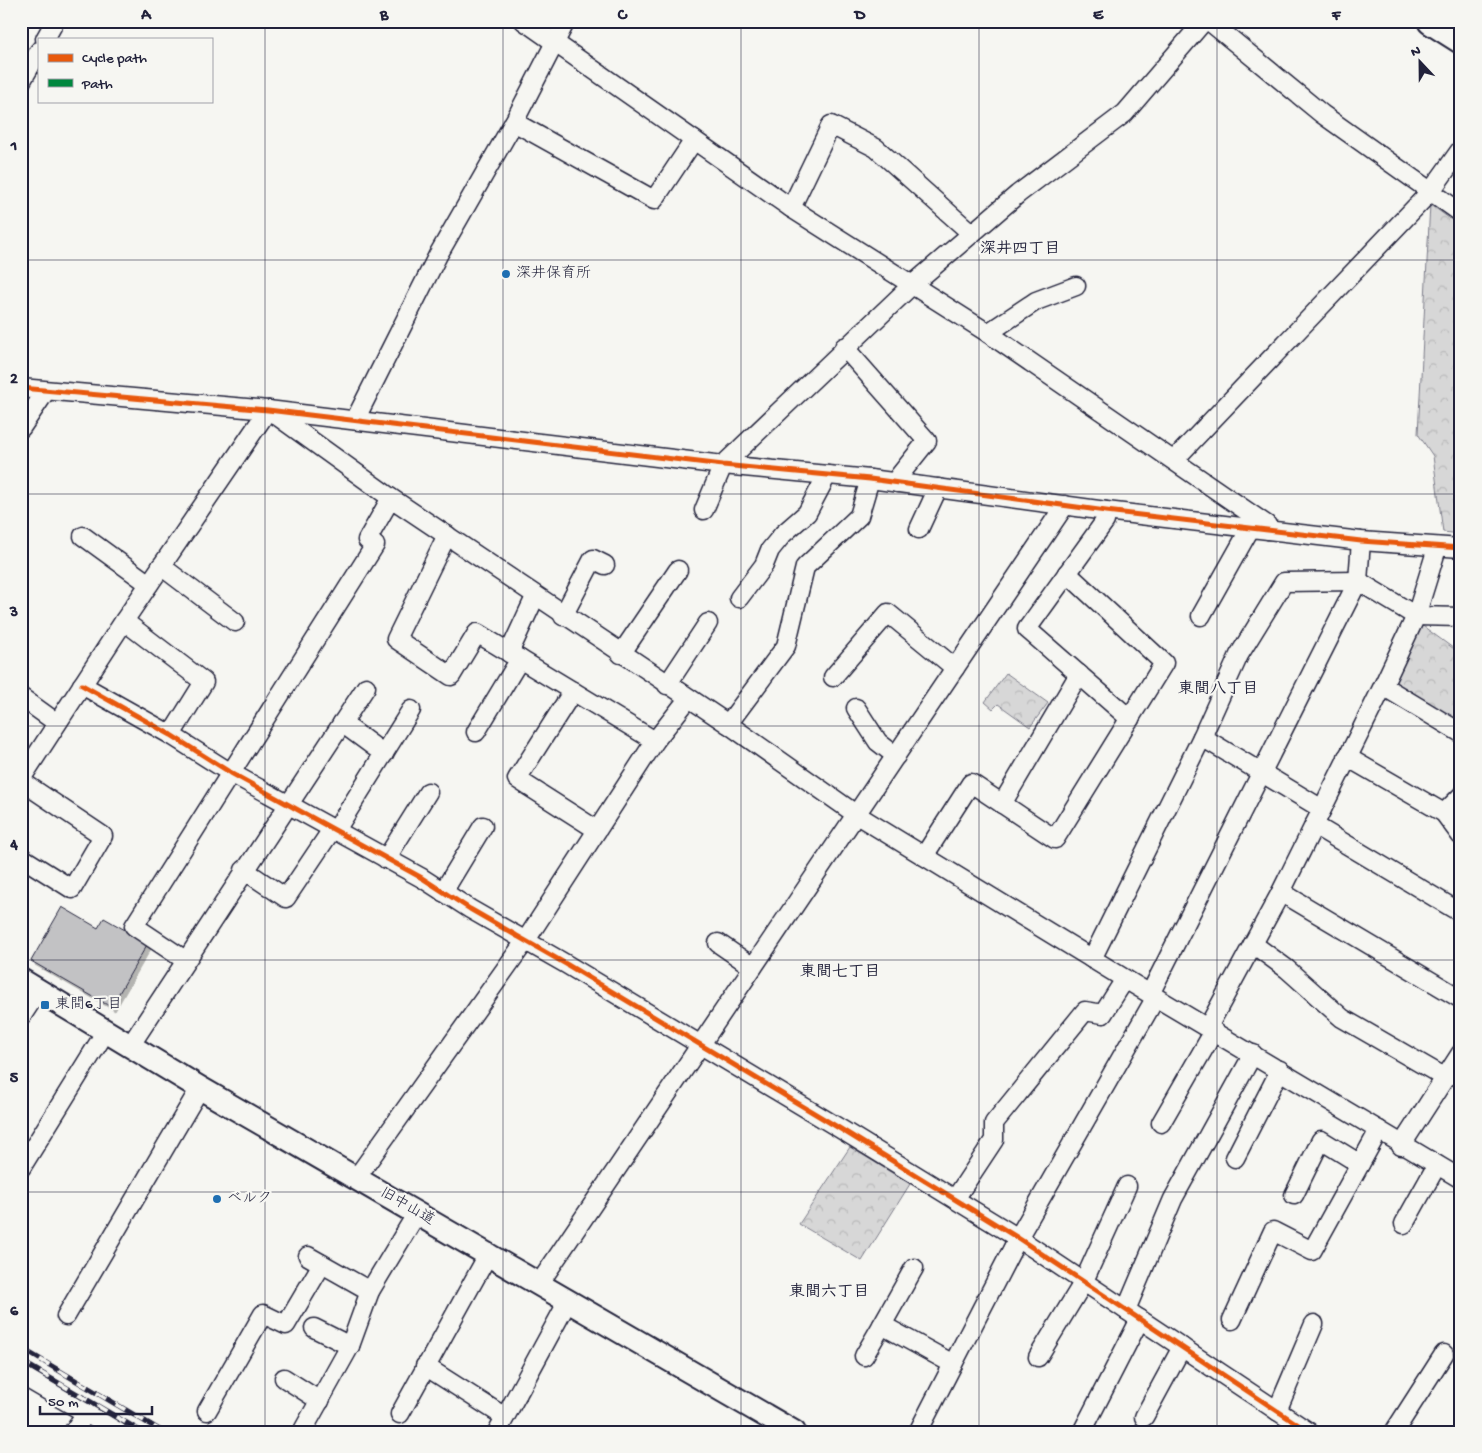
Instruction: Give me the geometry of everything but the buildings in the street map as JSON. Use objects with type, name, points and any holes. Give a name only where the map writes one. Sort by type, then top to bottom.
[{"type":"highway","points":[[1431,21],[1461,40]]},
{"type":"main road","name":"旧中山道","points":[[30,985],[200,1088],[357,1177],[794,1432]]},
{"type":"street","points":[[47,38],[56,21]]},
{"type":"street","points":[[524,21],[791,208],[988,333],[1174,460],[1267,525],[1269,530]]},
{"type":"street","points":[[355,420],[438,255],[514,122],[566,21]]},
{"type":"street","points":[[704,510],[723,465],[844,347],[971,233],[1018,194],[1125,113],[1204,21]]},
{"type":"street","points":[[1209,21],[1322,114],[1461,213]]},
{"type":"street","points":[[21,82],[38,53]]},
{"type":"street","points":[[514,122],[654,200],[694,140]]},
{"type":"street","points":[[791,208],[831,125],[876,148],[971,233]]},
{"type":"street","points":[[1174,460],[1432,191],[1461,149]]},
{"type":"street","points":[[988,333],[1036,301],[1076,286]]},
{"type":"street","points":[[844,347],[927,441],[899,476],[897,483]]},
{"type":"street","points":[[21,388],[268,410],[723,465],[870,479],[1106,511],[1361,541],[1437,548],[1461,548]]},
{"type":"street","points":[[21,428],[46,391]]},
{"type":"street","points":[[268,410],[391,498],[564,616],[728,724],[857,814],[1125,979],[1379,1130],[1401,1146],[1461,1179]]},
{"type":"street","points":[[21,857],[72,889],[103,836],[21,780],[124,621],[268,410]]},
{"type":"street","points":[[739,598],[764,565],[770,550],[782,534],[807,514],[827,475]]},
{"type":"street","points":[[728,724],[786,646],[806,567],[859,516],[870,479]]},
{"type":"street","points":[[919,529],[938,488]]},
{"type":"street","points":[[185,960],[134,926],[375,545],[367,540],[391,498]]},
{"type":"street","points":[[540,1284],[1065,505]]},
{"type":"street","points":[[1106,511],[1104,521],[1027,629],[1130,719]]},
{"type":"street","points":[[1201,616],[1251,527]]},
{"type":"street","points":[[447,535],[396,639],[451,676],[477,633],[655,741]]},
{"type":"street","points":[[83,536],[149,584]]},
{"type":"street","points":[[918,1432],[1018,1238],[1153,995],[1358,581],[1361,541]]},
{"type":"street","points":[[1161,1123],[1211,1029],[1253,944],[1282,892],[1383,686],[1416,616],[1437,548]]},
{"type":"street","points":[[564,616],[593,559],[605,565]]},
{"type":"street","points":[[161,566],[235,622]]},
{"type":"street","points":[[621,654],[678,570]]},
{"type":"street","points":[[924,856],[971,783],[1055,840],[1164,663],[1067,573]]},
{"type":"street","points":[[1092,959],[1202,737],[1239,655],[1284,582],[1358,581],[1416,616],[1461,617]]},
{"type":"street","points":[[476,732],[515,656],[536,597]]},
{"type":"street","points":[[833,677],[888,613],[955,668]]},
{"type":"street","points":[[124,621],[204,682],[170,735]]},
{"type":"street","points":[[667,685],[708,623]]},
{"type":"street","points":[[1002,804],[1079,674]]},
{"type":"street","points":[[82,685],[170,735],[231,773],[334,829],[526,940],[701,1044],[1018,1238],[1310,1432]]},
{"type":"street","points":[[1383,686],[1461,733]]},
{"type":"street","points":[[130,1046],[366,687]]},
{"type":"street","points":[[573,692],[517,779],[598,830]]},
{"type":"street","points":[[21,697],[57,723]]},
{"type":"street","points":[[357,1177],[526,940],[655,741],[688,699]]},
{"type":"street","points":[[856,708],[878,742],[896,756]]},
{"type":"street","points":[[244,870],[286,898],[384,754],[411,710]]},
{"type":"street","points":[[342,723],[384,754]]},
{"type":"street","points":[[1202,737],[1322,809]]},
{"type":"street","points":[[1347,757],[1444,814],[1461,836]]},
{"type":"street","points":[[386,859],[428,792]]},
{"type":"street","points":[[1444,814],[1461,796]]},
{"type":"street","points":[[1314,825],[1461,913]]},
{"type":"street","points":[[443,892],[484,826]]},
{"type":"street","points":[[1282,892],[1461,999]]},
{"type":"street","points":[[718,943],[753,967]]},
{"type":"street","points":[[1253,944],[1288,969],[1342,1018],[1446,1078]]},
{"type":"street","points":[[955,1199],[994,1140],[994,1123],[1086,1011],[1103,1014],[1125,979]]},
{"type":"street","points":[[21,1017],[30,985]]},
{"type":"street","points":[[21,1168],[106,1031]]},
{"type":"street","points":[[1401,1146],[1461,1053]]},
{"type":"street","points":[[1082,1432],[1133,1315],[1173,1199],[1253,1054]]},
{"type":"street","points":[[1235,1158],[1280,1070]]},
{"type":"street","points":[[66,1316],[200,1088]]},
{"type":"street","points":[[1232,1320],[1273,1232],[1312,1250],[1379,1130]]},
{"type":"street","points":[[1294,1195],[1321,1140],[1360,1164]]},
{"type":"street","points":[[1404,1224],[1437,1165]]},
{"type":"street","points":[[1038,1358],[1083,1282],[1127,1186]]},
{"type":"street","points":[[302,1432],[350,1346],[370,1291],[417,1213]]},
{"type":"street","points":[[400,1414],[488,1254]]},
{"type":"street","points":[[207,1412],[263,1314],[286,1325],[315,1260],[370,1291]]},
{"type":"street","points":[[864,1356],[914,1268]]},
{"type":"street","points":[[425,1366],[501,1424],[568,1301]]},
{"type":"street","points":[[1278,1411],[1314,1324]]},
{"type":"street","points":[[882,1325],[953,1364]]},
{"type":"street","points":[[314,1328],[350,1346]]},
{"type":"street","points":[[1144,1417],[1182,1347]]},
{"type":"street","points":[[1394,1432],[1444,1354]]},
{"type":"street","points":[[21,1375],[118,1432]]},
{"type":"street","points":[[284,1378],[320,1400]]},
{"type":"street","points":[[72,1432],[86,1413]]},
{"type":"green space","points":[[1430,204],[1461,227],[1461,534],[1443,532],[1433,456],[1418,434]]},
{"type":"green space","points":[[1416,621],[1461,654],[1461,726],[1388,682]]},
{"type":"green space","points":[[1006,673],[1048,703],[1030,727],[998,704],[993,709],[985,702]]},
{"type":"green space","points":[[850,1147],[910,1184],[862,1261],[799,1224]]},
{"type":"railway","points":[[21,1348],[163,1432]]},
{"type":"railway","points":[[21,1361],[142,1432]]},
{"type":"cycle path","points":[[21,388],[268,410],[723,465],[870,479],[1106,511],[1361,541],[1461,548]]},
{"type":"cycle path","points":[[82,685],[171,735],[231,773],[422,878],[470,909],[566,964],[839,1128],[1018,1238],[1309,1432]]},
{"type":"place","name":"深井保育所","points":[[506,274]]},
{"type":"place","name":"東間6丁目","points":[[45,1005]]},
{"type":"place","name":"ベルク","points":[[217,1199]]},
{"type":"district","name":"深井四丁目","points":[[1020,250]]},
{"type":"district","name":"東間八丁目","points":[[1218,690]]},
{"type":"district","name":"東間七丁目","points":[[840,973]]},
{"type":"district","name":"東間六丁目","points":[[829,1293]]}]
